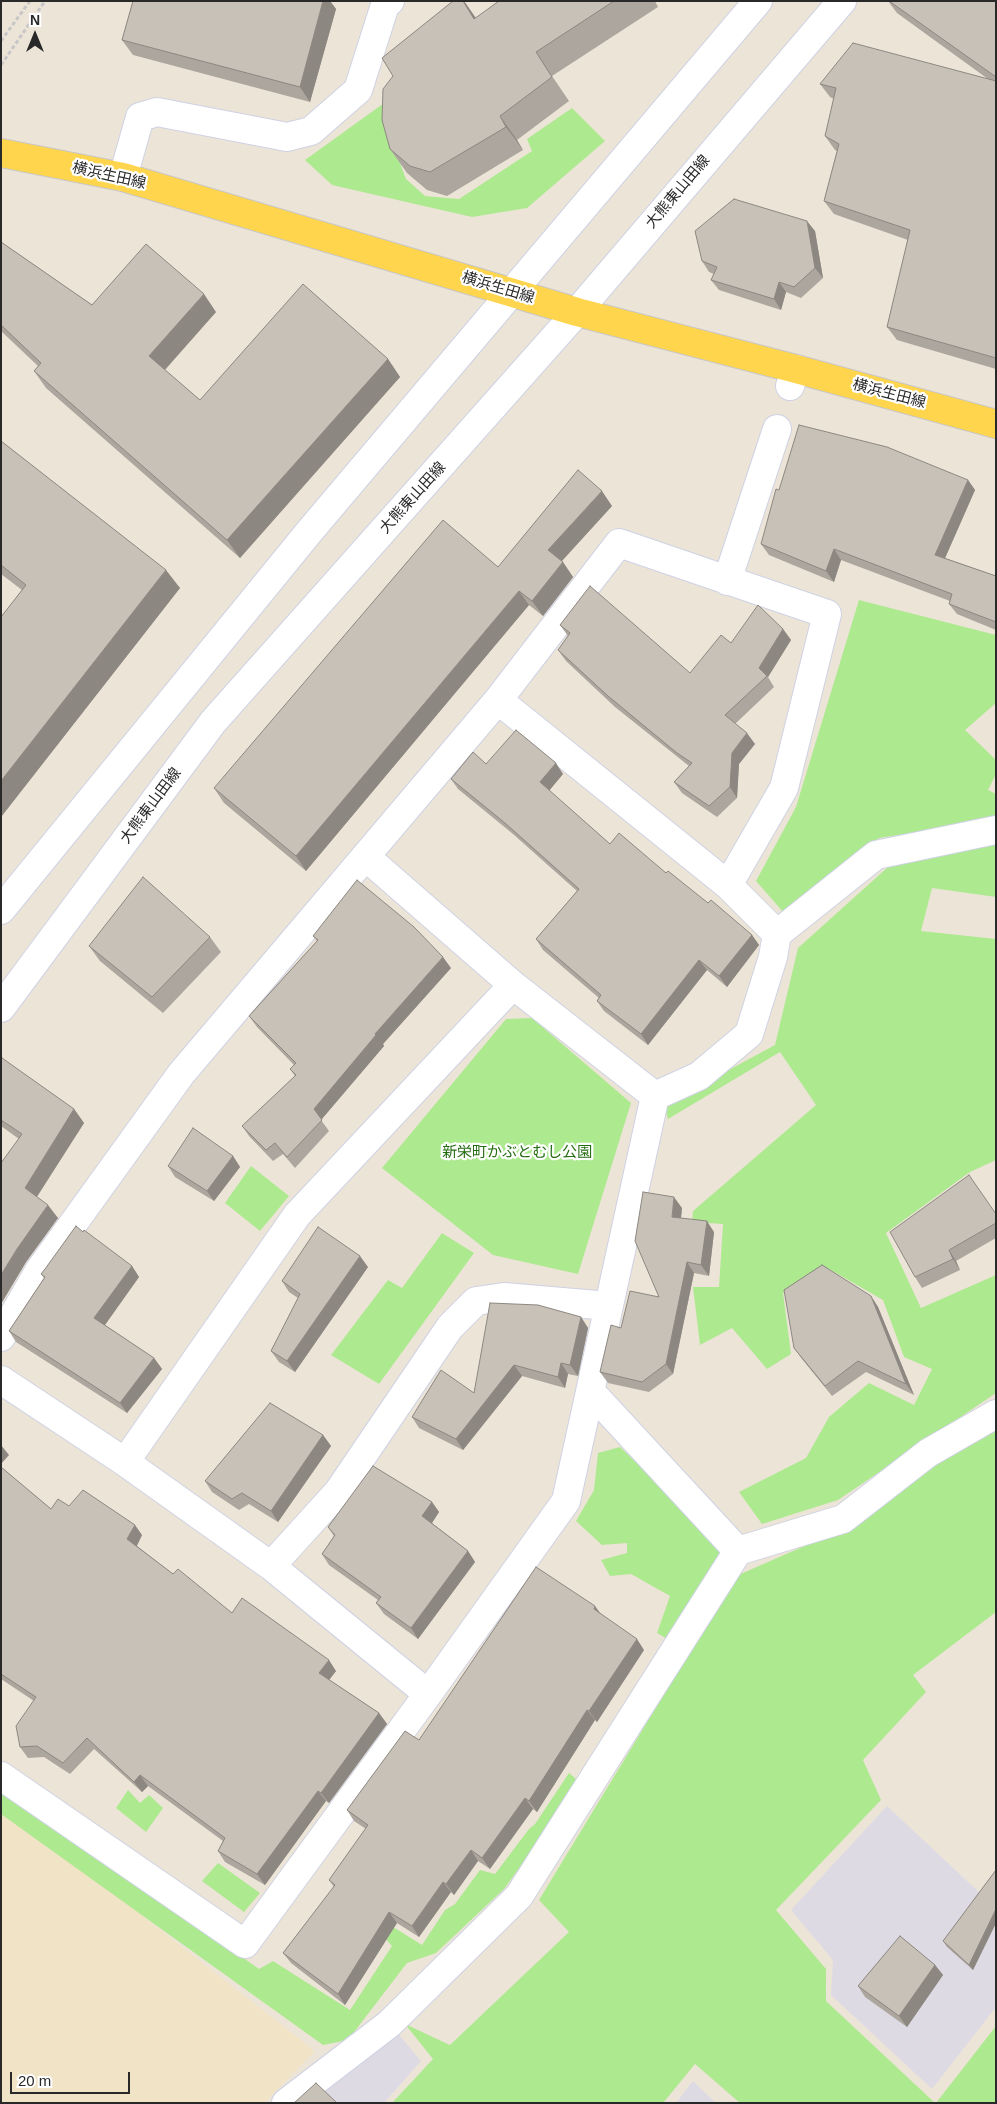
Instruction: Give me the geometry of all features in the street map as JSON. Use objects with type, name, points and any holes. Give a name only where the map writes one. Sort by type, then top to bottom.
[{"type":"main road","name":"横浜生田線","points":[[1,153],[123,177],[793,377],[996,424]]},
{"type":"street","points":[[123,177],[140,117],[157,112],[288,137],[311,131],[358,90],[385,5],[390,1]]},
{"type":"street","points":[[1,910],[309,532],[758,1]]},
{"type":"street","name":"大熊東山田線","points":[[1,1008],[213,722],[577,312],[842,1]]},
{"type":"street","points":[[727,580],[776,429]]},
{"type":"street","points":[[1,1337],[40,1271],[181,1074],[498,700],[620,543],[827,614],[784,788],[728,885]]},
{"type":"street","points":[[498,700],[728,885],[776,934]]},
{"type":"street","points":[[655,1096],[699,1076],[750,1034],[773,957],[776,934],[876,855],[996,830]]},
{"type":"street","points":[[366,857],[513,985],[655,1096]]},
{"type":"street","points":[[125,1462],[297,1215],[513,985]]},
{"type":"street","points":[[1,1776],[245,1944],[566,1501],[655,1096]]},
{"type":"street","points":[[271,1566],[338,1492],[450,1327],[476,1301],[504,1297],[609,1306]]},
{"type":"street","points":[[1,1380],[125,1462],[271,1566],[428,1694]]},
{"type":"street","points":[[591,1392],[738,1551]]},
{"type":"street","points":[[286,2103],[389,2024],[519,1896],[738,1551],[843,1519],[928,1453],[996,1414]]},
{"type":"path","points":[[1,41],[30,1]]},
{"type":"path","points":[[1,65],[32,17],[45,1]]},
{"type":"shaded area","points":[[1,1805],[315,2051],[264,2103],[1,2103]]},
{"type":"shaded area","points":[[887,1806],[996,1908],[996,2007],[932,2089],[831,1995],[833,1960],[791,1910]]},
{"type":"shaded area","points":[[397,2032],[421,2061],[384,2103],[298,2103]]},
{"type":"shaded area","points":[[693,2081],[716,2103],[676,2103]]},
{"type":"green space","points":[[398,93],[394,147],[406,179],[425,196],[459,199],[532,151],[527,139],[572,108],[605,141],[527,208],[472,217],[332,185],[305,160]]},
{"type":"green space","points":[[859,600],[996,635],[996,703],[965,730],[996,760],[996,774],[988,790],[996,794],[996,820],[879,838],[784,913],[756,881],[796,807]]},
{"type":"green space","points":[[996,842],[996,897],[932,888],[921,931],[996,939],[996,1160],[970,1172],[886,1233],[921,1308],[996,1275],[996,1393],[838,1500],[762,1524],[739,1492],[806,1458],[829,1417],[869,1383],[914,1405],[932,1369],[904,1357],[883,1300],[829,1269],[783,1293],[791,1354],[767,1369],[732,1328],[700,1345],[693,1287],[719,1287],[723,1224],[692,1222],[693,1211],[816,1105],[780,1052],[668,1119],[664,1105],[775,1045],[798,948],[888,867]]},
{"type":"green space","name":"新栄町かぶとむし公園","points":[[532,1018],[631,1103],[578,1274],[493,1255],[382,1168],[506,1019]]},
{"type":"green space","points":[[251,1166],[289,1196],[260,1231],[225,1203]]},
{"type":"green space","points":[[442,1233],[474,1253],[379,1384],[331,1355],[388,1280],[402,1288]]},
{"type":"green space","points":[[996,1425],[996,1612],[913,1675],[926,1692],[863,1760],[881,1800],[776,1910],[826,1969],[826,2001],[935,2103],[740,2103],[695,2064],[663,2103],[392,2103],[433,2059],[405,2024],[450,2045],[569,1932],[539,1900],[736,1576],[857,1523],[956,1447]]},
{"type":"green space","points":[[620,1447],[728,1550],[669,1640],[657,1633],[670,1596],[631,1574],[610,1576],[601,1560],[627,1553],[627,1543],[602,1545],[576,1521],[594,1490],[598,1453]]},
{"type":"green space","points":[[569,1773],[581,1783],[504,1889],[436,1953],[407,1963],[348,2040],[323,2045],[1,1814],[1,1786],[259,1969],[273,1961],[350,2010],[392,1946],[376,1928],[382,1920],[422,1945],[445,1910],[455,1904],[480,1870],[495,1874],[529,1829],[535,1824]]},
{"type":"green space","points":[[128,1790],[140,1803],[149,1795],[163,1808],[146,1832],[116,1808]]},
{"type":"green space","points":[[218,1863],[260,1893],[244,1912],[202,1881]]},
{"type":"green space","points":[[996,2026],[996,2103],[936,2103]]},
{"type":"building","points":[[133,1],[323,1],[300,87],[122,40]]},
{"type":"building","points":[[453,1],[463,1],[474,19],[499,1],[614,1],[536,52],[552,77],[500,116],[506,127],[430,172],[410,166],[390,149],[382,120],[383,89],[393,76],[382,58]]},
{"type":"building","points":[[889,1],[996,1],[996,77]]},
{"type":"building","points":[[853,43],[996,81],[996,358],[887,327],[910,230],[824,201],[839,144],[825,136],[836,88],[820,84]]},
{"type":"building","points":[[734,199],[807,221],[815,268],[794,287],[779,282],[774,299],[711,280],[717,267],[702,261],[695,231]]},
{"type":"building","points":[[1,242],[92,305],[146,244],[204,294],[149,356],[200,400],[303,284],[388,359],[227,540],[34,371],[41,363],[1,325]]},
{"type":"building","points":[[799,425],[887,447],[968,480],[935,555],[996,576],[996,622],[949,604],[952,594],[834,549],[826,571],[761,544],[776,489],[779,490]]},
{"type":"building","points":[[1,441],[166,570],[1,781],[1,617],[26,585],[1,565]]},
{"type":"building","points":[[578,470],[602,491],[548,550],[563,562],[532,601],[519,591],[296,856],[214,788],[443,520],[498,567]]},
{"type":"building","points":[[590,586],[690,673],[721,635],[731,643],[758,605],[783,629],[759,668],[767,676],[725,715],[747,733],[732,753],[730,787],[709,806],[674,782],[692,763],[677,753],[608,696],[558,650],[570,633],[560,625]]},
{"type":"building","points":[[516,730],[556,763],[540,782],[610,844],[619,833],[666,873],[668,871],[708,903],[711,900],[752,935],[719,976],[699,960],[641,1034],[597,1001],[601,995],[536,939],[579,889],[505,823],[451,779],[473,752],[486,764]]},
{"type":"building","points":[[143,877],[210,937],[152,997],[89,946]]},
{"type":"building","points":[[357,880],[414,927],[443,957],[375,1034],[314,1109],[322,1120],[287,1157],[275,1143],[266,1150],[242,1126],[296,1075],[290,1069],[296,1063],[249,1016],[318,940],[313,936]]},
{"type":"building","points":[[2,1058],[74,1109],[25,1188],[48,1205],[1,1275],[1,1163],[22,1134],[1,1120]]},
{"type":"building","points":[[193,1128],[233,1156],[207,1191],[168,1166]]},
{"type":"building","points":[[969,1175],[996,1214],[996,1223],[949,1250],[953,1259],[915,1277],[890,1232]]},
{"type":"building","points":[[643,1192],[674,1197],[672,1217],[707,1221],[701,1265],[687,1262],[666,1364],[642,1382],[600,1372],[611,1325],[621,1328],[630,1291],[659,1297],[635,1241]]},
{"type":"building","points":[[76,1226],[132,1266],[94,1318],[154,1358],[120,1403],[9,1331],[45,1277],[41,1274]]},
{"type":"building","points":[[318,1227],[360,1256],[287,1361],[271,1351],[300,1294],[282,1281]]},
{"type":"building","points":[[822,1265],[871,1296],[906,1384],[858,1361],[825,1386],[794,1348],[784,1290]]},
{"type":"building","points":[[490,1303],[538,1305],[581,1317],[570,1365],[561,1363],[558,1377],[514,1365],[456,1439],[412,1417],[441,1370],[474,1393]]},
{"type":"building","points":[[270,1403],[323,1435],[271,1511],[242,1493],[232,1499],[205,1481]]},
{"type":"building","points":[[373,1466],[432,1502],[422,1516],[468,1551],[411,1628],[376,1603],[381,1597],[322,1554],[335,1535],[328,1527]]},
{"type":"building","points":[[1,1467],[51,1509],[58,1499],[69,1506],[83,1490],[135,1525],[127,1539],[173,1574],[178,1569],[232,1613],[242,1598],[329,1660],[319,1673],[379,1713],[321,1793],[318,1791],[257,1874],[218,1851],[225,1838],[140,1775],[134,1782],[87,1738],[63,1763],[37,1746],[20,1747],[16,1726],[36,1697],[1,1674]]},
{"type":"building","points":[[536,1567],[595,1606],[594,1609],[637,1639],[589,1711],[587,1710],[529,1801],[525,1798],[482,1858],[471,1850],[446,1884],[443,1882],[412,1926],[389,1912],[338,1994],[283,1953],[335,1885],[329,1880],[368,1825],[347,1810],[405,1731],[419,1740]]},
{"type":"building","points":[[996,1870],[996,1909],[969,1965],[943,1941]]},
{"type":"building","points":[[900,1936],[935,1965],[899,2016],[858,1986]]},
{"type":"building","points":[[316,2083],[337,2103],[294,2103]]}]
